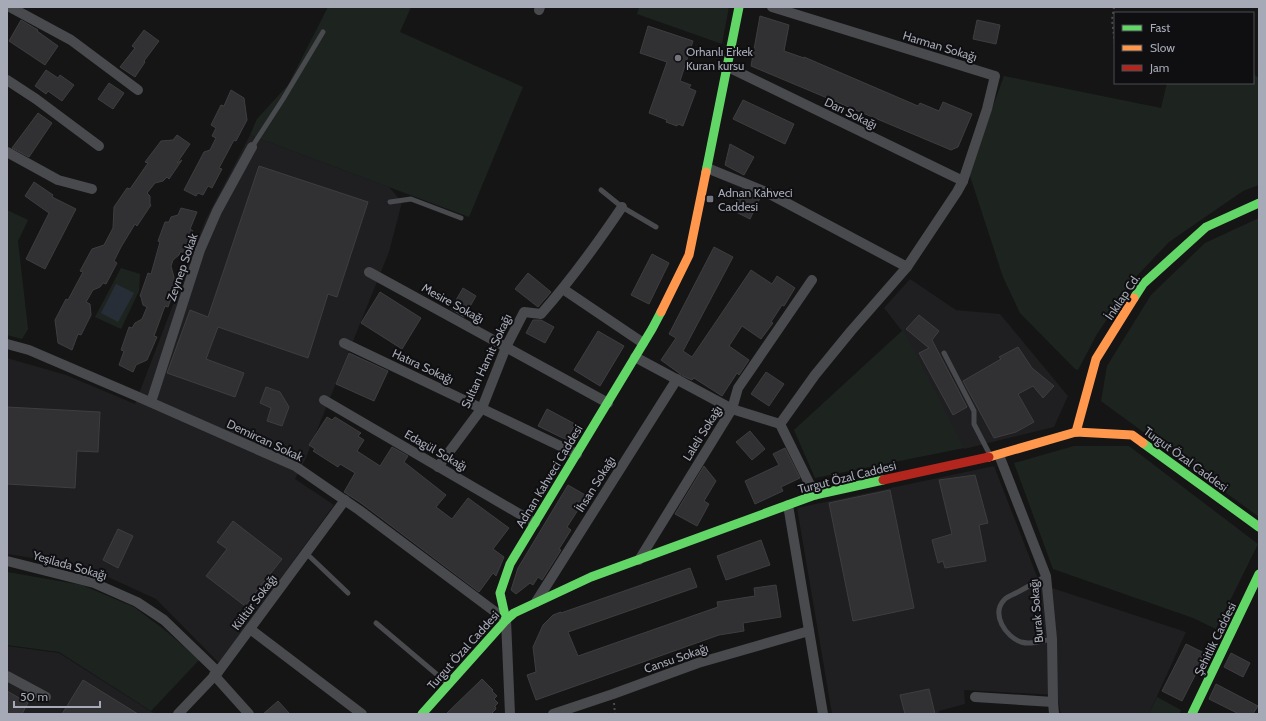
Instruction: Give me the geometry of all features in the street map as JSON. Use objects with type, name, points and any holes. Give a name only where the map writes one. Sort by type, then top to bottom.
[{"type":"street","points":[[10,7],[71,40],[138,90]]},
{"type":"street","name":"Adnan Kahveci Caddesi","points":[[506,620],[500,593],[510,564],[652,329],[689,255],[739,7]]},
{"type":"street","name":"Harman Sokağı","points":[[772,7],[995,76],[987,109],[963,181]]},
{"type":"street","name":"Darı Sokağı","points":[[728,67],[963,181]]},
{"type":"street","points":[[7,80],[36,99],[99,146]]},
{"type":"street","name":"Zeynep Sokak","points":[[151,402],[200,250],[216,211],[252,147]]},
{"type":"street","points":[[7,152],[58,180],[92,189]]},
{"type":"street","points":[[707,168],[766,192],[907,267]]},
{"type":"street","points":[[780,424],[833,353],[907,267],[963,181]]},
{"type":"street","name":"İnkılap Cd.","points":[[1076,432],[1096,359],[1143,284],[1206,227],[1259,203]]},
{"type":"street","name":"Sultan Hamit Sokağı","points":[[438,466],[482,408],[506,347],[524,312],[541,314],[563,289],[593,250],[622,207]]},
{"type":"street","name":"Mesire Sokağı","points":[[369,272],[608,403]]},
{"type":"street","name":"Laleli Sokağı","points":[[639,560],[732,408],[738,388],[812,280]]},
{"type":"street","points":[[563,289],[643,344]]},
{"type":"street","name":"Hatıra Sokağı","points":[[344,343],[577,454]]},
{"type":"street","name":"Demircan Sokak","points":[[7,344],[29,350],[295,466],[345,500],[506,620]]},
{"type":"street","points":[[635,357],[732,408],[780,424],[815,495]]},
{"type":"street","name":"İhsan Sokağı","points":[[536,603],[677,379]]},
{"type":"street","name":"Edagül Sokağı","points":[[324,400],[535,523]]},
{"type":"street","name":"Turgut Özal Caddesi","points":[[422,714],[506,620],[514,613],[591,577],[815,495],[995,456],[1076,432],[1132,435],[1259,527]]},
{"type":"street","name":"Burak Sokağı","points":[[995,456],[1046,576],[1052,639],[1054,714]]},
{"type":"street","name":"Kültür Sokağı","points":[[178,714],[216,674],[345,500]]},
{"type":"street","points":[[788,505],[823,714]]},
{"type":"street","name":"Yeşilada Sokağı","points":[[7,561],[94,583],[138,602],[164,620],[216,674],[249,714]]},
{"type":"street","name":"Şehitlik Caddesi","points":[[1192,714],[1259,574]]},
{"type":"street","points":[[506,620],[510,714]]},
{"type":"street","points":[[250,629],[362,714]]},
{"type":"street","name":"Cansu Sokağı","points":[[553,714],[698,663],[810,631]]},
{"type":"street","points":[[7,676],[46,697]]},
{"type":"street","points":[[975,697],[1053,702]]},
{"type":"lane","points":[[252,147],[323,32]]},
{"type":"lane","points":[[601,190],[622,207],[656,227]]},
{"type":"lane","points":[[390,202],[411,199],[461,218]]},
{"type":"lane","points":[[944,353],[974,411],[974,424],[995,456]]},
{"type":"lane","points":[[306,553],[348,593]]},
{"type":"lane","points":[[1046,576],[1005,599],[1000,610],[1000,616],[1004,628],[1008,634],[1017,640],[1032,643],[1052,639]]},
{"type":"lane","points":[[376,623],[449,685]]},
{"type":"path","points":[[1114,7],[1112,20],[1114,36]]},
{"type":"shaded area","points":[[328,7],[411,7],[400,32],[523,87],[469,217],[250,135],[257,119],[288,85]]},
{"type":"shaded area","points":[[639,7],[729,7],[722,44],[637,14]]},
{"type":"shaded area","points":[[1254,75],[1259,78],[1259,185],[1243,191],[1169,242],[1135,278],[1097,334],[1078,370],[1075,369],[1020,313],[1003,277],[970,176],[971,167],[1004,76],[1161,108],[1167,84],[1254,84]]},
{"type":"shaded area","points":[[250,135],[389,187],[402,202],[389,252],[305,460],[295,479],[334,505],[219,663],[156,599],[84,566],[7,554],[7,358],[66,375],[135,404],[205,221]]},
{"type":"shaded area","points":[[7,210],[28,220],[18,241],[28,329],[22,339],[7,335]]},
{"type":"shaded area","points":[[1259,218],[1259,517],[1101,401],[1107,366],[1151,295],[1205,243]]},
{"type":"shaded area","points":[[121,268],[140,274],[139,291],[121,329],[95,317]]},
{"type":"shaded area","points":[[910,279],[956,310],[1000,314],[1068,396],[1054,427],[964,449],[902,331],[884,308]]},
{"type":"shaded area","points":[[116,284],[134,293],[118,322],[101,313]]},
{"type":"shaded area","points":[[903,330],[964,448],[815,478],[794,430]]},
{"type":"shaded area","points":[[1074,446],[1129,446],[1258,544],[1216,629],[1193,618],[1053,569],[1014,463]]},
{"type":"shaded area","points":[[994,466],[1040,584],[1186,632],[1149,714],[1061,714],[1057,695],[964,690],[965,704],[939,711],[939,714],[832,714],[797,508]]},
{"type":"shaded area","points":[[7,572],[82,585],[134,607],[166,631],[199,660],[151,711],[59,652],[7,645]]},
{"type":"shaded area","points":[[7,646],[59,653],[155,714],[7,714]]},
{"type":"shaded area","points":[[1157,697],[1181,710],[1179,714],[1149,714]]},
{"type":"building","points":[[760,16],[789,25],[784,51],[804,57],[918,106],[920,103],[939,111],[943,102],[972,114],[958,147],[951,150],[751,66]]},
{"type":"building","points":[[21,20],[38,30],[37,31],[58,46],[45,65],[9,41]]},
{"type":"building","points":[[977,20],[1000,25],[996,44],[973,39]]},
{"type":"building","points":[[648,26],[693,41],[680,81],[691,85],[689,88],[696,91],[683,126],[678,124],[677,126],[666,122],[667,120],[649,113],[667,62],[640,53]]},
{"type":"building","points":[[144,30],[159,41],[144,61],[145,62],[135,77],[120,67],[135,48],[132,46]]},
{"type":"building","points":[[46,70],[58,78],[60,75],[74,85],[62,101],[48,91],[46,94],[35,86]]},
{"type":"building","points":[[109,83],[124,93],[113,109],[98,99]]},
{"type":"building","points":[[231,90],[244,98],[247,120],[219,168],[222,169],[212,188],[208,186],[203,195],[198,193],[196,196],[184,190],[204,152],[210,150],[216,138],[212,136],[216,128],[211,125],[221,105],[224,106]]},
{"type":"building","points":[[743,100],[794,124],[785,144],[733,119]]},
{"type":"building","points":[[38,113],[52,123],[29,157],[12,148]]},
{"type":"building","points":[[177,135],[190,144],[177,163],[182,160],[169,179],[167,177],[163,181],[155,183],[147,193],[150,196],[151,205],[137,226],[135,224],[121,247],[114,261],[117,263],[106,284],[103,283],[100,287],[93,290],[86,302],[90,304],[91,315],[81,335],[78,334],[72,350],[58,343],[55,320],[83,272],[80,271],[92,249],[104,245],[113,228],[114,207],[127,188],[130,189],[148,163],[145,162],[161,141],[173,140]]},
{"type":"building","points":[[730,144],[754,157],[744,175],[725,165]]},
{"type":"building","points":[[259,166],[368,202],[337,297],[328,294],[308,358],[218,327],[206,359],[244,373],[235,397],[167,373],[190,310],[208,317]]},
{"type":"building","points":[[34,182],[53,195],[52,197],[76,209],[45,269],[26,259],[49,213],[25,196]]},
{"type":"building","points":[[742,189],[760,198],[750,219],[732,210]]},
{"type":"building","points":[[181,208],[197,212],[190,229],[193,231],[185,252],[180,252],[179,255],[173,260],[171,266],[176,285],[168,307],[165,306],[154,336],[157,337],[147,360],[136,365],[133,372],[119,365],[124,351],[121,350],[129,327],[132,328],[135,323],[142,319],[147,307],[143,305],[140,296],[148,273],[151,274],[160,242],[158,241],[165,222],[169,222],[171,217],[178,215]]},
{"type":"building","points":[[714,247],[733,257],[683,351],[692,357],[751,270],[772,284],[777,276],[795,288],[784,306],[782,305],[771,322],[773,323],[761,339],[742,326],[729,346],[749,360],[739,375],[737,373],[722,396],[694,378],[692,380],[683,376],[661,360],[676,338],[669,334]]},
{"type":"building","points":[[652,254],[669,263],[649,304],[631,295]]},
{"type":"building","points":[[528,273],[551,292],[538,307],[515,289]]},
{"type":"building","points":[[463,288],[476,296],[464,317],[451,309]]},
{"type":"building","points":[[380,292],[421,318],[402,349],[361,323]]},
{"type":"building","points":[[919,315],[939,331],[932,340],[967,407],[953,415],[919,353],[929,348],[906,329]]},
{"type":"building","points":[[533,320],[541,320],[554,327],[545,343],[526,333]]},
{"type":"building","points":[[598,331],[624,346],[600,386],[574,370]]},
{"type":"building","points":[[1018,347],[1032,368],[1054,386],[1043,398],[1033,386],[1018,394],[1034,422],[1016,432],[994,438],[963,381],[1001,359],[999,357]]},
{"type":"building","points":[[349,353],[388,371],[374,401],[336,384]]},
{"type":"building","points":[[766,372],[784,384],[769,406],[751,394]]},
{"type":"building","points":[[266,387],[280,392],[289,407],[282,426],[267,421],[271,408],[260,403]]},
{"type":"building","points":[[7,407],[100,412],[98,452],[77,451],[75,488],[7,484]]},
{"type":"building","points":[[547,409],[575,424],[567,440],[538,426]]},
{"type":"building","points":[[327,417],[332,420],[335,417],[361,433],[358,436],[364,440],[357,451],[380,466],[392,447],[408,456],[404,462],[446,495],[436,507],[452,519],[468,498],[509,528],[493,549],[504,557],[496,576],[493,573],[479,592],[361,503],[344,492],[355,473],[340,464],[338,467],[313,451],[315,449],[309,445]]},
{"type":"building","points":[[750,431],[765,449],[752,460],[736,442]]},
{"type":"building","points":[[785,448],[800,478],[781,487],[783,491],[755,504],[745,481],[779,465],[773,454]]},
{"type":"building","points":[[704,466],[716,481],[704,501],[709,504],[697,526],[675,514]]},
{"type":"building","points":[[975,475],[988,523],[979,525],[986,561],[945,568],[943,561],[938,563],[932,540],[952,534],[939,480]]},
{"type":"building","points":[[568,485],[587,496],[567,527],[571,530],[559,549],[561,550],[542,580],[538,577],[533,585],[530,583],[516,594],[511,590],[518,568]]},
{"type":"building","points":[[890,490],[914,608],[853,621],[829,503]]},
{"type":"building","points":[[233,521],[282,559],[245,606],[206,576],[227,549],[217,542]]},
{"type":"building","points":[[118,529],[133,536],[118,568],[103,560]]},
{"type":"building","points":[[761,540],[770,565],[726,580],[717,556]]},
{"type":"building","points":[[690,568],[697,587],[568,632],[578,656],[718,607],[717,602],[755,596],[754,588],[776,585],[781,617],[743,623],[744,631],[719,635],[536,700],[527,675],[536,672],[533,647],[543,625],[553,615]]},
{"type":"building","points":[[1186,644],[1206,654],[1182,701],[1162,691]]},
{"type":"building","points":[[1231,653],[1250,663],[1243,677],[1224,667]]},
{"type":"building","points":[[482,679],[497,696],[494,699],[498,703],[495,706],[496,709],[491,714],[446,714]]},
{"type":"building","points":[[83,680],[138,714],[62,714]]},
{"type":"building","points":[[1216,684],[1258,706],[1253,714],[1239,714],[1209,699]]},
{"type":"building","points":[[929,689],[935,714],[905,714],[900,695]]},
{"type":"building","points":[[7,691],[28,703],[22,714],[7,714]]},
{"type":"building","points":[[278,701],[290,714],[263,714]]},
{"type":"traffic: fast","points":[[706,172],[739,7]]},
{"type":"traffic: fast","points":[[1134,298],[1143,284],[1206,227],[1259,203]]},
{"type":"traffic: fast","points":[[506,620],[500,593],[510,564],[661,312]]},
{"type":"traffic: fast","points":[[1143,443],[1259,527]]},
{"type":"traffic: fast","points":[[422,714],[506,620],[514,613],[591,577],[815,495],[883,480]]},
{"type":"traffic: fast","points":[[1192,714],[1259,574]]},
{"type":"traffic: slow","points":[[661,312],[689,255],[706,172]]},
{"type":"traffic: slow","points":[[1076,432],[1096,359],[1134,298]]},
{"type":"traffic: slow","points":[[989,457],[1076,432],[1132,435],[1143,443]]},
{"type":"traffic: jam","points":[[883,480],[989,457]]},
{"type":"place","name":"Orhanlı Erkek Kuran kursu","points":[[678,58]]},
{"type":"place","name":"Adnan Kahveci Caddesi","points":[[710,199]]}]
